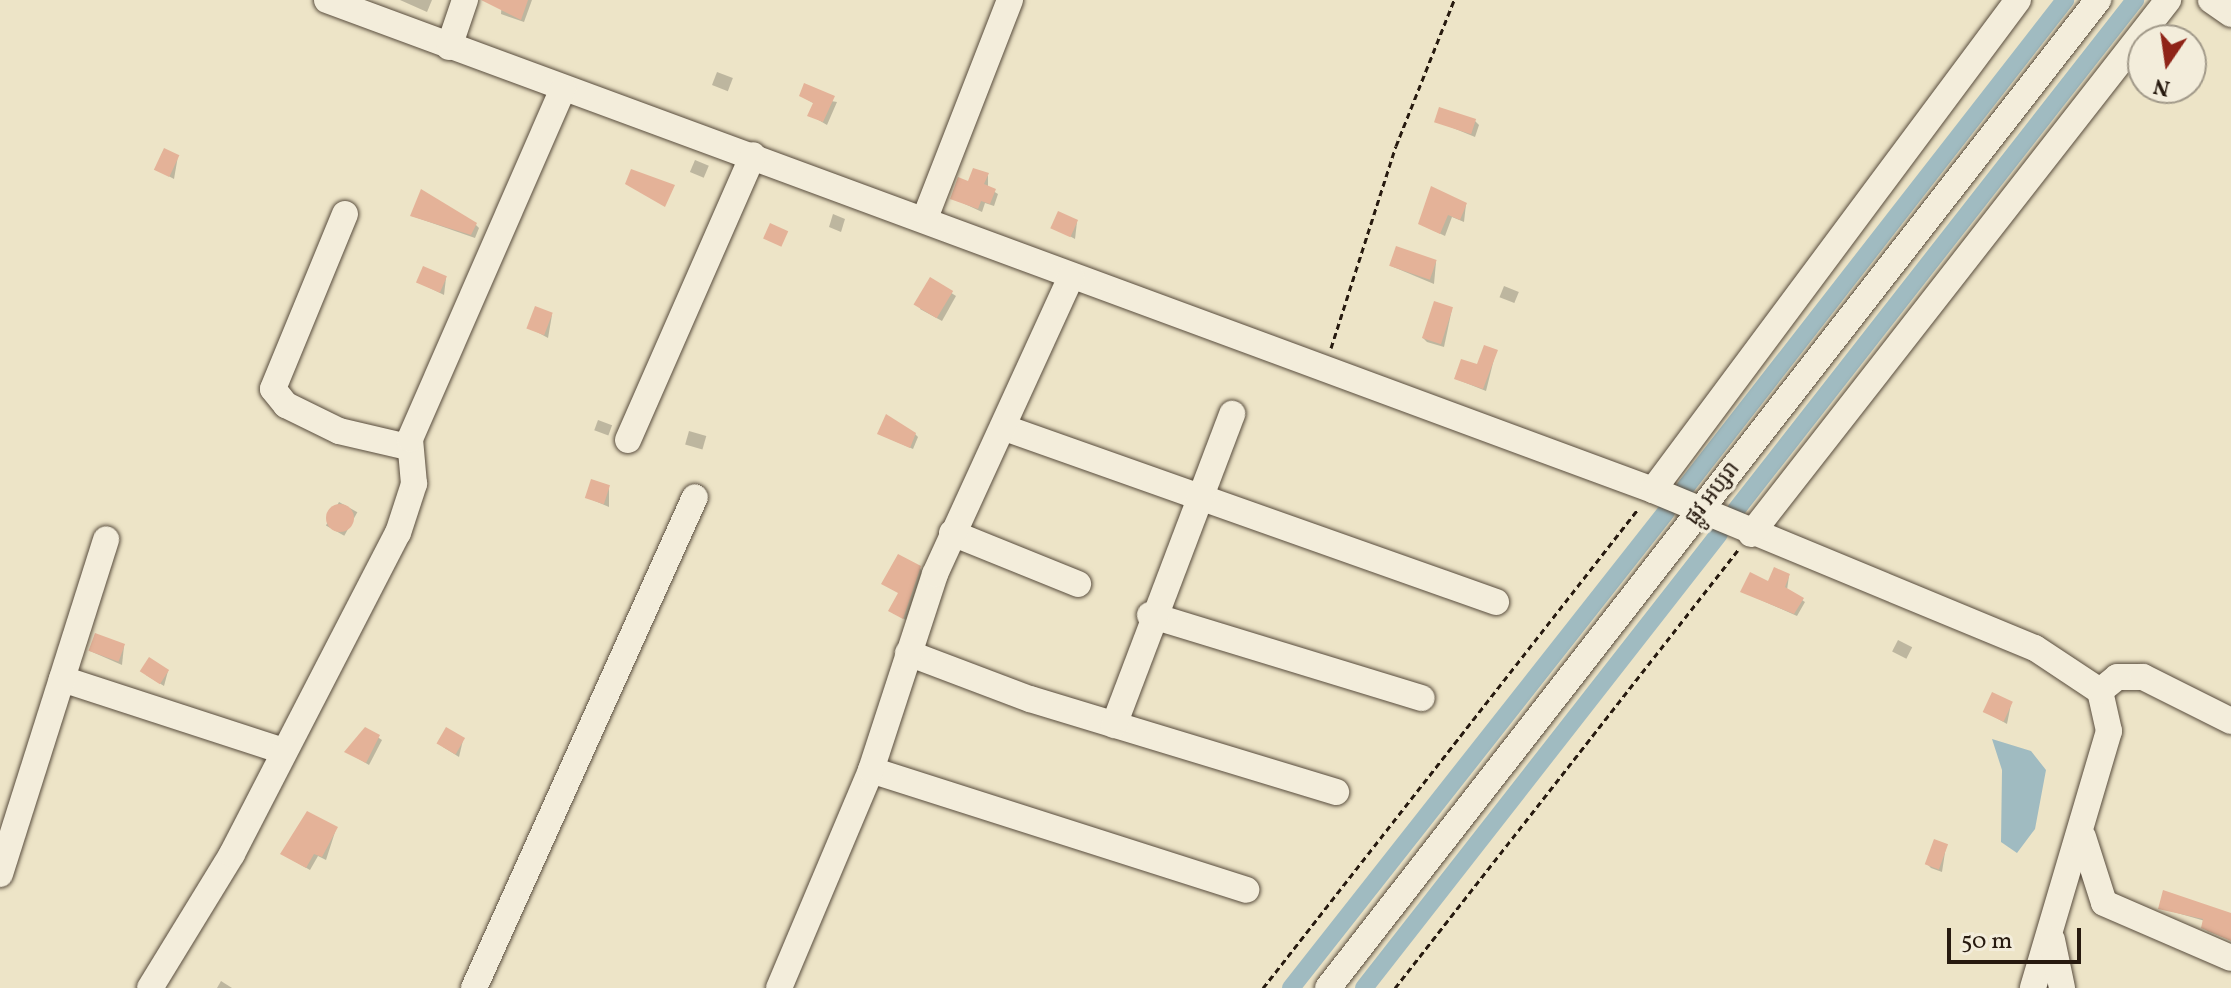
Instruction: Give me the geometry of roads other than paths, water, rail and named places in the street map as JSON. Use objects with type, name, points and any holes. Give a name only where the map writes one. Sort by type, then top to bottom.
[{"type":"street","points":[[327,0],[563,89],[925,218],[1071,277],[1325,367],[1653,490],[1751,534],[1997,627],[2100,691],[2109,731],[2082,833],[2034,987]]},
{"type":"street","points":[[449,47],[465,0]]},
{"type":"street","points":[[925,218],[1010,0]]},
{"type":"street","points":[[1653,490],[2018,0]]},
{"type":"street","name":"ផ្លូវ អប្សរា","points":[[1328,988],[2098,0]]},
{"type":"street","points":[[1751,534],[2168,0]]},
{"type":"street","points":[[2211,0],[2231,14]]},
{"type":"street","points":[[150,988],[284,751],[398,533],[414,484],[408,447],[563,89]]},
{"type":"street","points":[[628,440],[753,155]]},
{"type":"street","points":[[345,214],[273,389],[286,405],[339,431],[408,447]]},
{"type":"street","points":[[779,988],[871,770],[908,653],[952,533],[1005,428],[1071,277]]},
{"type":"street","points":[[1114,725],[1150,615],[1232,414]]},
{"type":"street","points":[[1005,428],[1496,602]]},
{"type":"street","points":[[474,988],[695,497]]},
{"type":"street","points":[[952,533],[1078,584]]},
{"type":"street","points":[[0,874],[106,539]]},
{"type":"street","points":[[1150,615],[1422,698]]},
{"type":"street","points":[[908,653],[1114,725],[1336,792]]},
{"type":"street","points":[[2100,691],[2117,677],[2143,677],[2231,721]]},
{"type":"street","points":[[62,679],[284,751]]},
{"type":"street","points":[[871,770],[1246,890]]},
{"type":"street","points":[[2082,833],[2104,903],[2231,958]]},
{"type":"street","points":[[2051,928],[2062,988]]},
{"type":"water","points":[[1992,739],[2031,751],[2046,770],[2035,829],[2017,853],[2001,842],[2002,770]]},
{"type":"waterway","points":[[1685,488],[2065,0]]},
{"type":"waterway","points":[[1736,510],[2135,0]]},
{"type":"waterway","points":[[1291,988],[1666,512]]},
{"type":"waterway","points":[[1364,988],[1719,534]]}]
